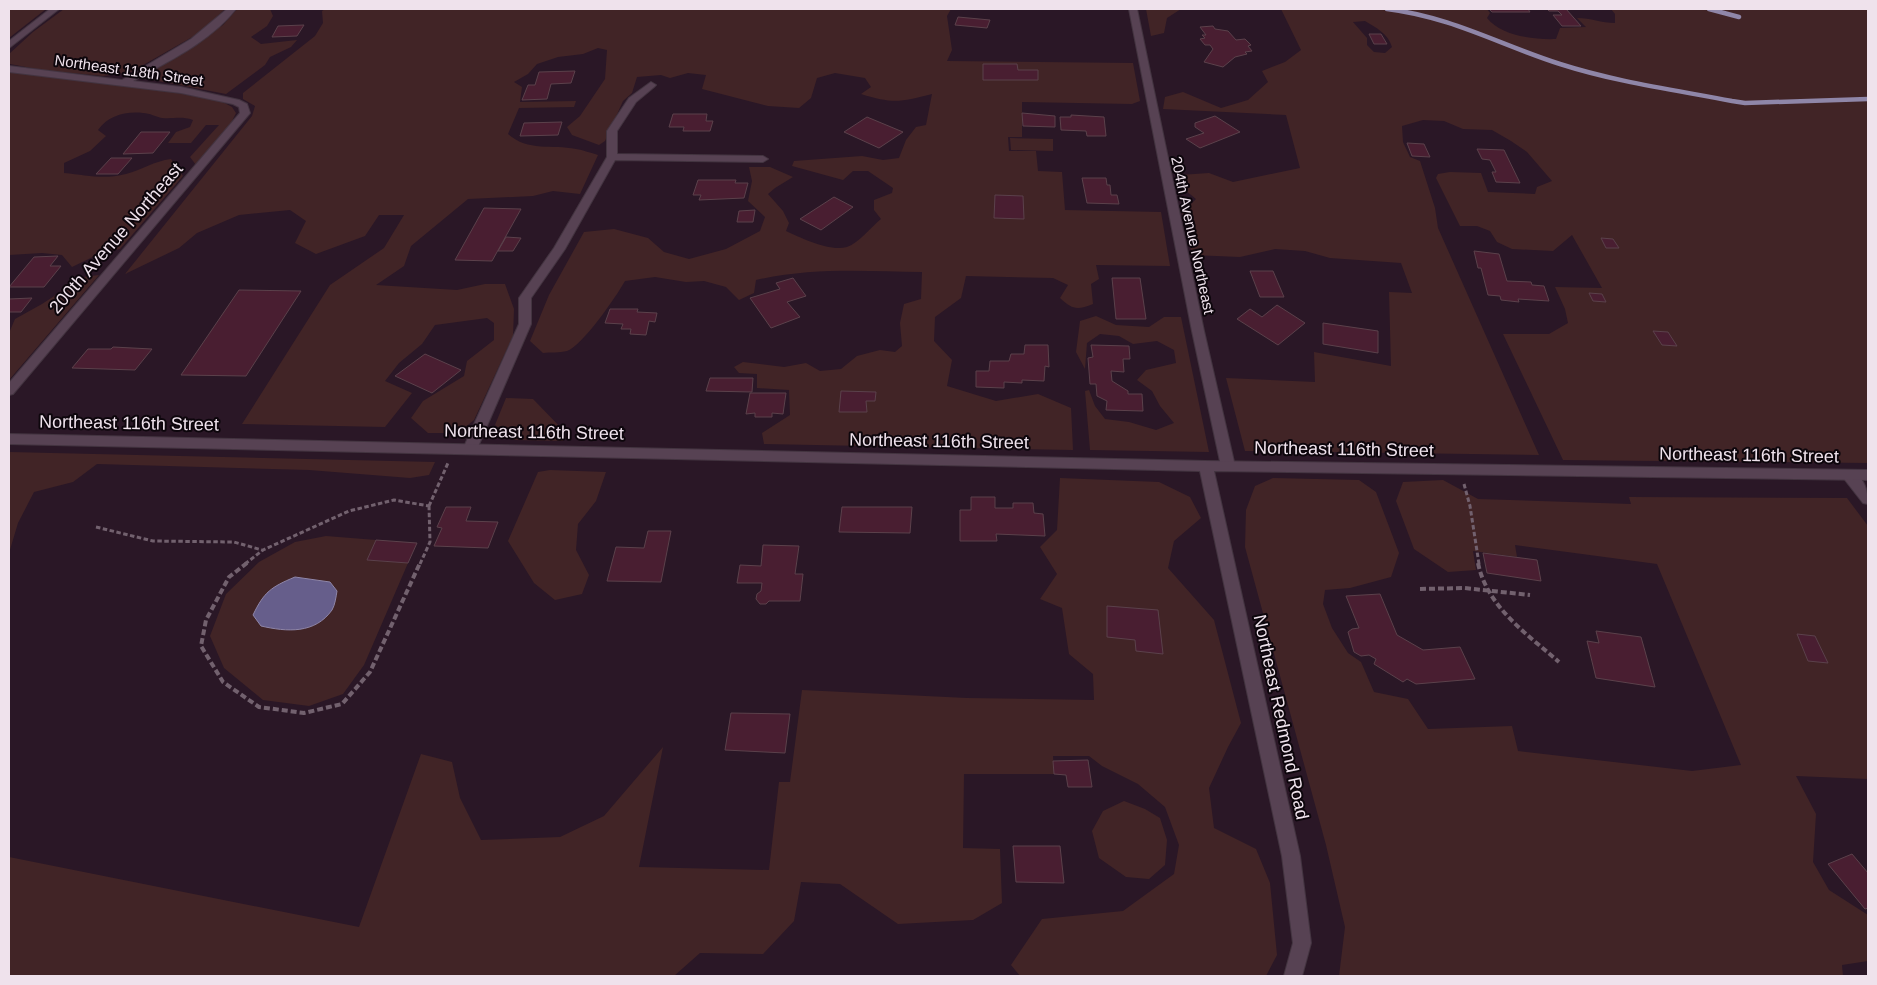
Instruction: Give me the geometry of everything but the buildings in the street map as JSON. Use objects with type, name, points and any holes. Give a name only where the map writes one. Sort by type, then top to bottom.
[{"type":"street","points":[[9,45],[55,9]]},
{"type":"street","points":[[123,82],[192,42],[218,24],[232,9]]},
{"type":"street","name":"204th Avenue Northeast","points":[[1134,9],[1198,331],[1228,466]]},
{"type":"street","name":"Northeast 118th Street","points":[[9,68],[181,90],[236,102],[244,106]]},
{"type":"street","points":[[470,449],[525,324],[526,298],[559,249],[612,157],[612,131],[632,100],[652,85]]},
{"type":"street","name":"200th Avenue Northeast","points":[[9,391],[240,120],[245,113],[244,106]]},
{"type":"street","points":[[612,157],[763,159]]},
{"type":"street","name":"Northeast 116th Street","points":[[9,439],[1206,466],[1868,475]]},
{"type":"street","name":"Northeast Redmond Road","points":[[1206,466],[1291,856],[1302,943],[1293,976]]},
{"type":"street","points":[[1850,476],[1868,499]]},
{"type":"path","points":[[429,506],[394,500],[349,511],[263,550],[229,578],[206,620],[201,646],[223,682],[259,707],[304,713],[342,704],[370,672],[430,542],[429,506],[454,449]]},
{"type":"path","points":[[1458,470],[1471,504],[1480,572],[1487,590],[1510,619],[1559,662]]},
{"type":"path","points":[[96,527],[152,540],[234,542],[263,550]]},
{"type":"path","points":[[1420,588],[1464,588],[1530,595]]},
{"type":"shaded area","points":[[9,9],[46,9],[9,38]]},
{"type":"shaded area","points":[[64,9],[225,9],[201,32],[131,72],[103,76],[42,70],[10,64],[9,54],[33,32]]},
{"type":"shaded area","points":[[237,9],[270,9],[273,16],[267,26],[251,37],[261,44],[297,40],[291,47],[270,57],[265,65],[226,94],[148,79],[149,73],[223,25]]},
{"type":"shaded area","points":[[325,9],[951,9],[947,16],[952,50],[947,61],[1133,63],[1140,101],[1132,104],[1022,102],[1022,137],[1008,137],[1009,151],[1036,151],[1038,171],[1062,172],[1065,210],[1161,212],[1170,266],[1096,265],[1099,279],[1091,284],[1093,304],[1079,308],[1068,305],[1060,298],[1068,285],[1053,278],[966,276],[961,298],[935,317],[934,341],[952,360],[947,386],[996,401],[1038,394],[1071,408],[1073,450],[764,444],[762,433],[790,415],[789,390],[757,388],[757,374],[739,373],[734,367],[743,362],[784,367],[806,363],[820,371],[841,369],[857,356],[880,350],[895,352],[902,346],[900,323],[904,304],[921,299],[922,272],[818,271],[777,276],[756,280],[754,293],[739,300],[726,287],[704,281],[686,282],[655,277],[625,281],[599,320],[582,340],[564,352],[543,353],[530,341],[549,295],[584,232],[614,229],[648,238],[664,252],[689,259],[726,249],[760,231],[765,217],[748,201],[752,181],[749,167],[770,167],[793,177],[768,194],[783,211],[789,223],[786,231],[832,248],[851,245],[881,219],[874,210],[874,200],[892,193],[893,188],[868,171],[853,171],[843,180],[792,166],[794,161],[862,156],[883,160],[899,158],[906,140],[916,127],[926,125],[932,94],[912,99],[889,101],[861,94],[871,87],[865,78],[835,73],[817,78],[811,98],[799,108],[768,106],[702,89],[706,75],[688,73],[670,78],[661,75],[637,77],[632,93],[623,101],[605,141],[599,145],[572,135],[567,127],[580,116],[605,79],[607,50],[598,48],[583,54],[558,57],[537,64],[528,74],[514,82],[522,87],[520,102],[576,101],[574,107],[519,108],[508,134],[516,140],[532,145],[581,150],[598,155],[580,194],[553,191],[533,196],[468,199],[411,246],[404,266],[376,285],[457,290],[485,284],[505,284],[514,309],[513,336],[474,420],[458,433],[428,433],[411,418],[423,401],[464,376],[467,361],[494,340],[494,323],[487,318],[435,325],[422,344],[399,363],[385,381],[412,393],[385,427],[242,424],[330,285],[384,248],[404,215],[379,215],[365,236],[316,254],[295,243],[306,221],[290,210],[239,215],[197,233],[179,248],[125,274],[252,116],[255,106],[243,99],[243,93],[315,36],[323,23],[322,11]]},
{"type":"shaded area","points":[[1146,9],[1181,9],[1167,18],[1164,33],[1151,36]]},
{"type":"shaded area","points":[[1281,9],[1487,9],[1490,13],[1487,18],[1493,24],[1509,33],[1529,38],[1556,39],[1560,28],[1586,27],[1577,18],[1615,23],[1615,14],[1611,9],[1868,9],[1868,463],[1563,460],[1503,334],[1549,334],[1568,323],[1565,309],[1555,287],[1602,288],[1572,235],[1553,251],[1512,249],[1497,242],[1490,231],[1477,226],[1460,226],[1436,178],[1438,174],[1450,172],[1481,173],[1488,192],[1535,194],[1537,187],[1552,181],[1527,152],[1492,130],[1463,129],[1444,121],[1423,120],[1402,126],[1403,142],[1410,157],[1420,161],[1435,208],[1438,228],[1539,455],[1245,451],[1226,378],[1315,382],[1314,352],[1391,366],[1389,292],[1412,293],[1401,263],[1330,258],[1305,251],[1275,249],[1240,257],[1192,255],[1182,213],[1196,199],[1185,190],[1180,175],[1209,173],[1233,182],[1300,168],[1286,115],[1163,109],[1165,97],[1183,92],[1221,108],[1248,100],[1268,82],[1262,71],[1285,62],[1301,50]],"holes":[[[1365,21],[1388,38],[1392,47],[1385,53],[1374,52],[1367,45],[1367,38],[1353,22]]]},
{"type":"shaded area","points":[[9,72],[158,90],[219,100],[232,107],[236,113],[230,125],[196,165],[190,157],[219,125],[206,125],[191,143],[168,143],[176,132],[190,127],[193,120],[162,118],[146,113],[130,113],[118,115],[102,125],[98,130],[106,136],[90,151],[64,163],[64,173],[118,176],[171,159],[183,176],[120,249],[101,253],[72,267],[62,255],[42,253],[9,255]]},
{"type":"shaded area","points":[[1010,138],[1053,139],[1053,151],[1011,150]]},
{"type":"shaded area","points":[[99,275],[9,380],[9,333],[15,319],[83,277]]},
{"type":"shaded area","points":[[1096,316],[1116,325],[1149,327],[1164,317],[1181,317],[1209,452],[1090,450],[1085,391],[1089,390],[1095,406],[1105,419],[1129,422],[1156,430],[1174,423],[1160,406],[1152,391],[1137,380],[1146,370],[1176,363],[1174,350],[1157,341],[1133,344],[1119,336],[1100,334],[1087,343],[1085,369],[1076,352],[1080,321]]},
{"type":"shaded area","points":[[506,398],[533,399],[565,432],[563,441],[514,440],[495,425]]},
{"type":"shaded area","points":[[9,452],[435,462],[429,475],[410,478],[309,470],[97,464],[73,482],[34,492],[18,523],[9,553]]},
{"type":"shaded area","points":[[550,470],[606,472],[596,501],[578,524],[576,550],[589,575],[582,594],[555,600],[534,583],[508,541],[538,472]]},
{"type":"shaded area","points":[[1060,478],[1159,482],[1190,497],[1201,518],[1174,541],[1168,568],[1214,620],[1241,723],[1209,788],[1214,828],[1256,849],[1270,883],[1277,955],[1266,976],[1020,976],[1011,965],[1042,919],[1123,911],[1174,874],[1179,845],[1165,807],[1138,784],[1102,766],[1089,756],[1053,756],[1054,774],[964,774],[963,848],[1000,849],[1002,903],[973,920],[898,924],[840,884],[801,882],[794,921],[763,954],[700,953],[674,976],[9,976],[9,857],[359,927],[421,754],[452,762],[460,798],[481,840],[560,837],[604,816],[663,747],[639,867],[769,870],[779,782],[790,782],[802,690],[967,698],[1094,700],[1093,674],[1069,654],[1062,608],[1040,599],[1057,574],[1040,547],[1057,530]]},
{"type":"shaded area","points":[[1273,478],[1359,480],[1376,492],[1399,553],[1391,577],[1350,588],[1325,590],[1323,604],[1332,628],[1348,653],[1361,662],[1374,692],[1408,699],[1428,729],[1512,726],[1518,751],[1692,771],[1741,765],[1657,564],[1515,545],[1517,557],[1473,551],[1476,570],[1448,572],[1414,549],[1396,501],[1403,482],[1443,480],[1478,499],[1631,504],[1629,497],[1847,498],[1868,526],[1868,779],[1796,776],[1816,814],[1813,862],[1829,890],[1868,915],[1868,961],[1842,965],[1843,976],[1339,976],[1345,927],[1326,845],[1245,547],[1246,510],[1255,486]]},
{"type":"shaded area","points":[[326,536],[376,540],[368,560],[408,563],[364,665],[343,694],[309,706],[263,700],[224,668],[210,636],[226,594],[259,562],[295,542]]},
{"type":"shaded area","points":[[295,577],[330,582],[337,591],[332,610],[325,618],[309,627],[290,630],[261,626],[253,615],[261,601],[274,587]]},
{"type":"shaded area","points":[[1124,801],[1145,809],[1160,818],[1167,840],[1165,865],[1149,879],[1126,877],[1099,858],[1092,831],[1103,811]]},
{"type":"waterway","points":[[1387,9],[1433,18],[1538,57],[1624,81],[1745,103],[1868,99]]},
{"type":"waterway","points":[[1709,9],[1739,17]]}]
